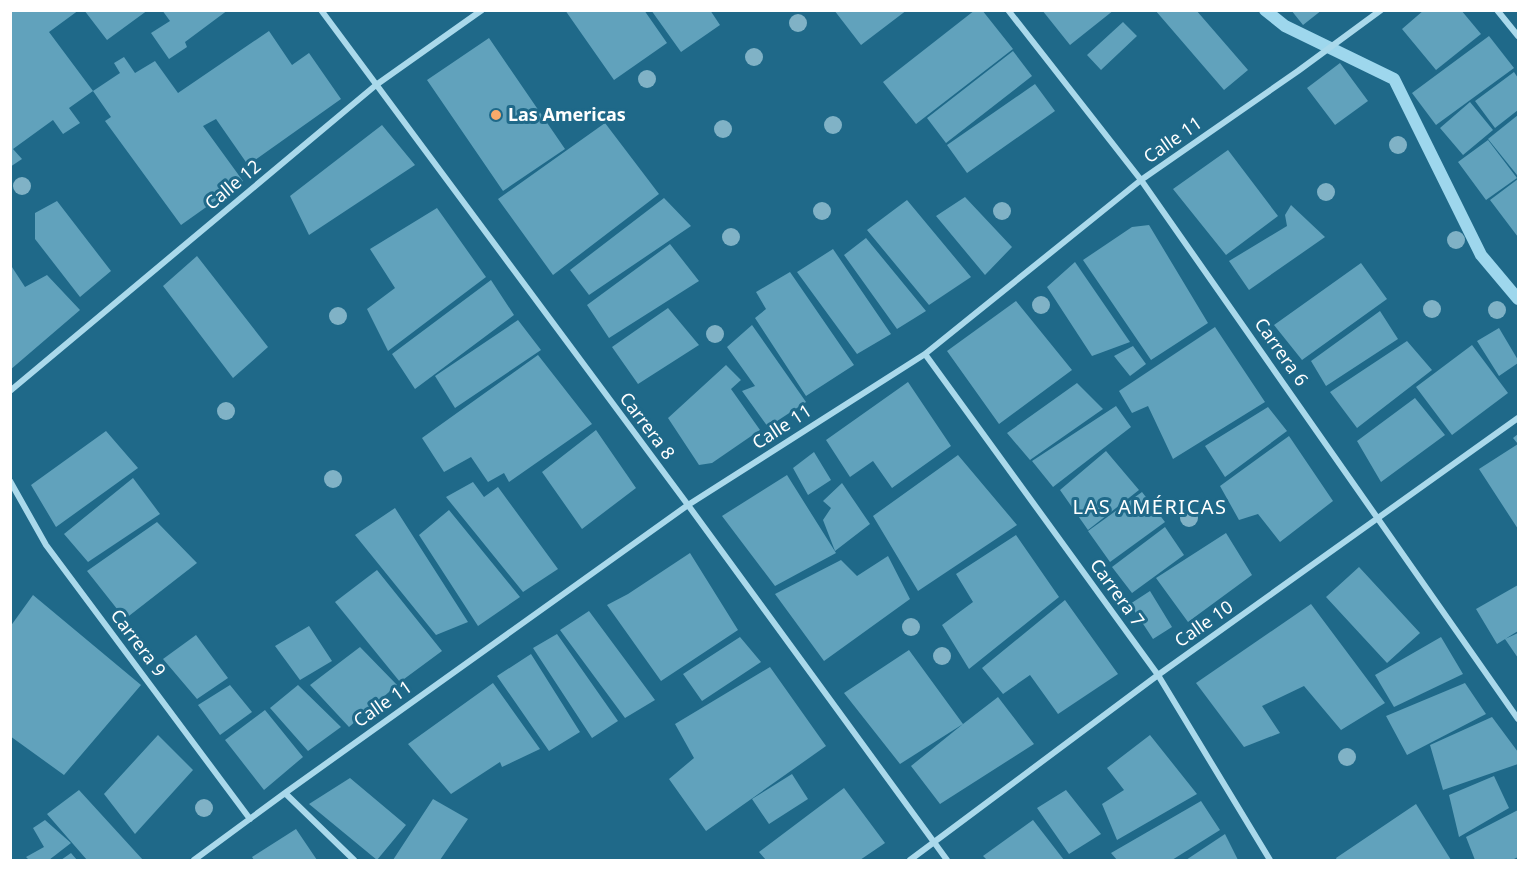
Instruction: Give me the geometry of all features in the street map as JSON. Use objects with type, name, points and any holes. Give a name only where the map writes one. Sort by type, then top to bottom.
[{"type":"street","name":"Carrera 8","points":[[321,10],[688,505],[947,861]]},
{"type":"street","name":"Calle 12","points":[[10,391],[376,85],[482,10]]},
{"type":"street","name":"Carrera 6","points":[[1008,10],[1142,180],[1518,718]]},
{"type":"street","name":"Calle 11","points":[[194,861],[285,792],[688,505],[925,354],[1142,180],[1381,10]]},
{"type":"street","points":[[1497,10],[1518,36]]},
{"type":"street","name":"Carrera 7","points":[[925,354],[1158,675],[1270,861]]},
{"type":"street","name":"Calle 10","points":[[910,861],[1158,675],[1518,418]]},
{"type":"street","name":"Carrera 9","points":[[10,481],[46,545],[250,819]]},
{"type":"street","points":[[285,792],[354,861]]},
{"type":"building","points":[[10,10],[79,10],[49,32],[93,91],[69,108],[80,123],[63,134],[53,120],[13,149],[22,159],[10,167]]},
{"type":"building","points":[[84,10],[148,10],[107,40]]},
{"type":"building","points":[[162,10],[228,10],[185,42],[187,47],[169,59],[151,33],[170,21]]},
{"type":"building","points":[[565,10],[644,10],[667,43],[614,80]]},
{"type":"building","points":[[651,10],[710,10],[720,25],[681,52]]},
{"type":"building","points":[[834,10],[907,10],[861,45]]},
{"type":"building","points":[[975,10],[982,10],[1013,49],[916,124],[883,82]]},
{"type":"building","points":[[1042,10],[1114,10],[1070,45]]},
{"type":"building","points":[[1155,10],[1196,10],[1248,70],[1224,90]]},
{"type":"building","points":[[1291,10],[1322,10],[1303,25]]},
{"type":"building","points":[[1424,10],[1461,10],[1481,34],[1436,70],[1402,29]]},
{"type":"building","points":[[1123,22],[1137,36],[1101,70],[1087,55]]},
{"type":"building","points":[[269,31],[292,65],[309,53],[341,99],[248,165],[216,119],[203,126],[243,181],[181,225],[105,121],[111,117],[93,91],[120,73],[114,63],[124,57],[135,73],[155,61],[178,93]]},
{"type":"building","points":[[1489,36],[1514,68],[1436,125],[1412,93]]},
{"type":"building","name":"Las Americas","points":[[489,38],[565,149],[503,191],[427,80]]},
{"type":"building","points":[[1013,51],[1032,76],[946,143],[927,118]]},
{"type":"building","points":[[1340,63],[1368,101],[1335,125],[1307,88]]},
{"type":"building","points":[[1514,72],[1518,78],[1518,110],[1495,128],[1475,101]]},
{"type":"building","points":[[1035,84],[1055,111],[967,173],[947,145]]},
{"type":"building","points":[[1470,102],[1493,130],[1463,155],[1440,128]]},
{"type":"building","points":[[1518,115],[1518,174],[1517,175],[1488,139]]},
{"type":"building","points":[[605,123],[659,194],[553,275],[498,199]]},
{"type":"building","points":[[382,125],[415,165],[309,235],[290,196]]},
{"type":"building","points":[[1488,140],[1517,178],[1486,200],[1458,162]]},
{"type":"building","points":[[1228,150],[1278,216],[1226,255],[1173,189]]},
{"type":"building","points":[[1518,179],[1518,237],[1490,200]]},
{"type":"building","points":[[965,197],[1012,247],[985,275],[936,216]]},
{"type":"building","points":[[664,198],[691,226],[589,295],[570,270]]},
{"type":"building","points":[[907,200],[971,277],[929,305],[867,230]]},
{"type":"building","points":[[57,201],[111,271],[80,297],[35,239],[35,213]]},
{"type":"building","points":[[1291,205],[1325,237],[1249,290],[1229,261],[1287,226],[1285,215]]},
{"type":"building","points":[[437,208],[486,277],[388,351],[367,309],[395,288],[370,249]]},
{"type":"building","points":[[1149,225],[1208,323],[1151,360],[1083,260],[1132,227]]},
{"type":"building","points":[[866,238],[926,311],[897,329],[844,255]]},
{"type":"building","points":[[670,244],[699,281],[609,338],[587,305]]},
{"type":"building","points":[[833,249],[891,334],[857,354],[797,272]]},
{"type":"building","points":[[197,256],[268,347],[233,378],[163,286]]},
{"type":"building","points":[[1075,262],[1130,342],[1092,356],[1047,287]]},
{"type":"building","points":[[1361,263],[1387,299],[1302,360],[1274,325]]},
{"type":"building","points":[[10,264],[25,287],[47,275],[80,310],[10,370]]},
{"type":"building","points":[[790,272],[854,365],[806,396],[755,318],[766,309],[756,292]]},
{"type":"building","points":[[491,280],[514,315],[415,389],[392,354]]},
{"type":"building","points":[[1016,301],[1072,370],[999,424],[947,351]]},
{"type":"building","points":[[668,308],[699,345],[638,384],[612,347]]},
{"type":"building","points":[[1380,311],[1398,339],[1326,386],[1311,361]]},
{"type":"building","points":[[518,320],[541,350],[455,408],[435,376]]},
{"type":"building","points":[[752,325],[806,402],[768,427],[742,391],[755,386],[727,347]]},
{"type":"building","points":[[1215,327],[1265,402],[1173,459],[1148,406],[1132,413],[1119,391]]},
{"type":"building","points":[[1499,328],[1518,363],[1499,376],[1477,341]]},
{"type":"building","points":[[1407,341],[1432,370],[1357,428],[1330,392]]},
{"type":"building","points":[[1472,345],[1508,393],[1452,435],[1416,387]]},
{"type":"building","points":[[1133,346],[1146,364],[1130,376],[1114,356]]},
{"type":"building","points":[[538,355],[592,424],[509,482],[504,473],[488,482],[471,457],[444,472],[422,438]]},
{"type":"building","points":[[726,365],[741,380],[731,389],[760,430],[712,463],[699,465],[668,418]]},
{"type":"building","points":[[908,382],[951,446],[892,488],[873,461],[850,477],[826,440]]},
{"type":"building","points":[[1077,383],[1103,409],[1030,460],[1007,433]]},
{"type":"building","points":[[1415,398],[1445,435],[1381,482],[1357,441]]},
{"type":"building","points":[[1116,406],[1131,427],[1053,487],[1032,461]]},
{"type":"building","points":[[1268,407],[1287,431],[1225,477],[1205,446]]},
{"type":"building","points":[[596,430],[636,488],[582,529],[542,472]]},
{"type":"building","points":[[106,431],[138,468],[56,527],[31,485]]},
{"type":"building","points":[[1518,434],[1518,444],[1513,438]]},
{"type":"building","points":[[1289,436],[1333,501],[1280,542],[1258,514],[1239,520],[1220,486]]},
{"type":"building","points":[[1518,444],[1518,529],[1479,469]]},
{"type":"building","points":[[1106,451],[1139,490],[1088,530],[1060,490]]},
{"type":"building","points":[[814,452],[831,480],[808,495],[793,468]]},
{"type":"building","points":[[958,455],[1017,525],[918,591],[873,516]]},
{"type":"building","points":[[787,475],[836,553],[775,586],[722,516]]},
{"type":"building","points":[[133,478],[160,514],[88,562],[64,534]]},
{"type":"building","points":[[473,482],[484,497],[498,487],[558,569],[523,592],[446,497]]},
{"type":"building","points":[[842,483],[870,524],[835,551],[823,520],[831,508],[823,501]]},
{"type":"building","points":[[1142,492],[1165,522],[1110,562],[1088,531]]},
{"type":"building","points":[[395,508],[468,622],[436,635],[355,535]]},
{"type":"building","points":[[449,510],[520,597],[478,626],[419,535]]},
{"type":"building","points":[[157,522],[197,563],[125,619],[87,571]]},
{"type":"building","points":[[1165,527],[1184,555],[1132,593],[1112,567]]},
{"type":"building","points":[[1226,533],[1252,575],[1188,622],[1156,578]]},
{"type":"building","points":[[1016,535],[1059,597],[969,669],[942,625],[973,602],[956,574]]},
{"type":"building","points":[[690,553],[738,630],[661,681],[607,605],[628,594]]},
{"type":"building","points":[[888,556],[910,599],[824,661],[775,594],[841,560],[857,576]]},
{"type":"building","points":[[1359,567],[1420,633],[1387,663],[1326,597]]},
{"type":"building","points":[[377,570],[442,651],[400,682],[335,602]]},
{"type":"building","points":[[1518,585],[1518,631],[1497,644],[1476,609]]},
{"type":"building","points":[[1150,591],[1172,627],[1153,639],[1130,604]]},
{"type":"building","points":[[33,595],[141,685],[64,775],[10,736],[10,627]]},
{"type":"building","points":[[1065,600],[1118,674],[1058,714],[1030,675],[1003,694],[982,668]]},
{"type":"building","points":[[1311,604],[1385,703],[1341,730],[1304,686],[1262,706],[1280,733],[1244,747],[1196,683]]},
{"type":"building","points":[[589,611],[655,700],[625,718],[560,630]]},
{"type":"building","points":[[309,626],[332,661],[300,680],[275,646]]},
{"type":"building","points":[[1518,633],[1518,658],[1505,639]]},
{"type":"building","points":[[557,634],[618,721],[592,738],[533,648]]},
{"type":"building","points":[[196,635],[228,678],[197,699],[163,659]]},
{"type":"building","points":[[740,637],[761,662],[702,701],[683,674]]},
{"type":"building","points":[[1441,637],[1463,674],[1394,707],[1375,675]]},
{"type":"building","points":[[360,647],[397,685],[349,727],[310,685]]},
{"type":"building","points":[[909,650],[963,724],[900,764],[844,693]]},
{"type":"building","points":[[531,654],[580,732],[549,751],[497,676]]},
{"type":"building","points":[[770,667],[826,746],[706,831],[669,779],[694,758],[675,724]]},
{"type":"building","points":[[493,683],[540,749],[502,767],[500,762],[451,794],[408,744]]},
{"type":"building","points":[[1465,683],[1486,714],[1407,755],[1386,716]]},
{"type":"building","points":[[230,685],[252,712],[220,735],[198,705]]},
{"type":"building","points":[[298,685],[341,727],[308,751],[270,708]]},
{"type":"building","points":[[998,697],[1034,744],[940,804],[911,766]]},
{"type":"building","points":[[265,710],[303,757],[264,790],[225,740]]},
{"type":"building","points":[[1492,717],[1518,752],[1518,764],[1443,790],[1430,745]]},
{"type":"building","points":[[158,735],[193,770],[135,834],[104,794]]},
{"type":"building","points":[[1150,735],[1197,794],[1117,840],[1102,804],[1124,790],[1107,768]]},
{"type":"building","points":[[792,774],[808,799],[769,824],[752,799]]},
{"type":"building","points":[[1494,776],[1509,808],[1459,837],[1449,795]]},
{"type":"building","points":[[350,778],[406,825],[377,860],[309,804]]},
{"type":"building","points":[[844,788],[885,843],[860,860],[766,860],[759,852]]},
{"type":"building","points":[[79,790],[143,860],[87,860],[47,814]]},
{"type":"building","points":[[1066,790],[1101,834],[1069,854],[1037,808]]},
{"type":"building","points":[[433,799],[468,819],[440,860],[393,860]]},
{"type":"building","points":[[1201,801],[1220,830],[1172,860],[1117,860],[1111,853]]},
{"type":"building","points":[[1416,804],[1451,860],[1337,860],[1336,858]]},
{"type":"building","points":[[1518,810],[1518,857],[1512,860],[1475,860],[1466,837]]},
{"type":"building","points":[[45,820],[71,843],[49,860],[29,860],[26,857],[44,847],[33,828]]},
{"type":"building","points":[[1033,820],[1064,860],[987,860],[983,856]]},
{"type":"building","points":[[296,829],[317,860],[254,860],[252,857]]},
{"type":"building","points":[[1225,834],[1238,860],[1186,860]]},
{"type":"building","points":[[71,853],[77,860],[61,860]]},
{"type":"waterway","points":[[1265,10],[1285,26],[1394,79],[1481,255],[1518,299]]},
{"type":"place","name":"Las Americas","points":[[496,115]]},
{"type":"district","name":"LAS AMÉRICAS","points":[[1150,507]]}]
